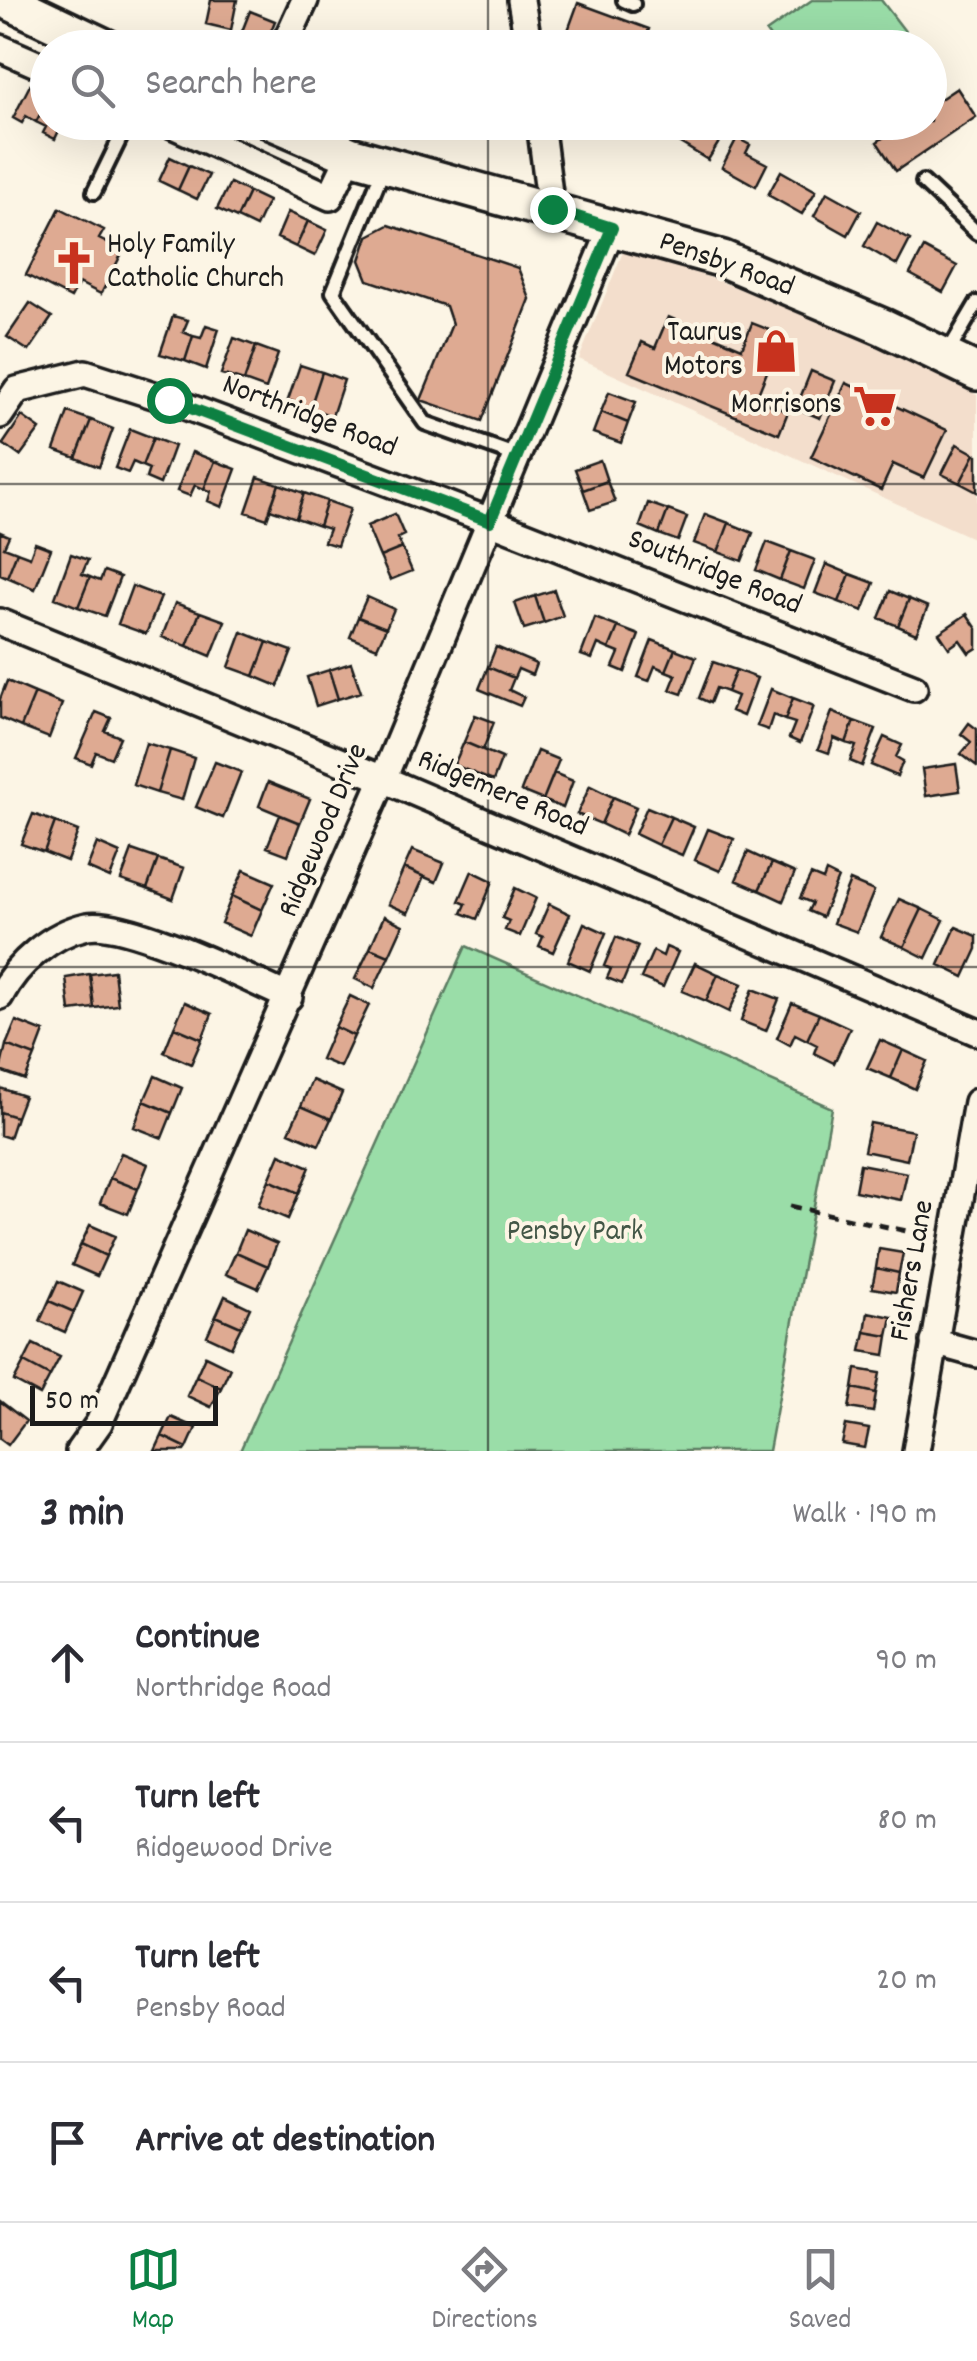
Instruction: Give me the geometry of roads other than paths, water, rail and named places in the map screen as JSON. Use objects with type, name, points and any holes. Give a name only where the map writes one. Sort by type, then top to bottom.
[{"type":"main road","points":[[29,5],[74,30]]},
{"type":"main road","name":"Pensby Road","points":[[315,140],[350,155],[723,259],[962,364]]},
{"type":"street","points":[[291,30],[305,0]]},
{"type":"street","points":[[521,0],[526,30]]},
{"type":"street","points":[[0,48],[30,62]]},
{"type":"street","points":[[205,140],[330,197],[350,155]]},
{"type":"street","points":[[542,140],[552,209]]},
{"type":"street","name":"Ridgewood Drive","points":[[79,1451],[99,1423],[289,997],[612,228]]},
{"type":"street","name":"Northridge Road","points":[[0,415],[17,390],[85,374],[169,400],[490,521]]},
{"type":"street","name":"Southridge Road","points":[[490,521],[914,688]]},
{"type":"street","name":"Ridgemere Road","points":[[0,622],[383,779],[977,1032]]},
{"type":"street","points":[[0,996],[44,943],[90,925],[142,934],[289,997]]},
{"type":"street","name":"Fishers Lane","points":[[916,1451],[977,1102]]},
{"type":"street","points":[[934,1342],[977,1354]]},
{"type":"lane","points":[[94,192],[119,140]]},
{"type":"lane","points":[[385,164],[332,292],[426,424],[517,456]]},
{"type":"lane","points":[[923,182],[977,233]]},
{"type":"lane","points":[[962,364],[977,304]]},
{"type":"place","name":"Holy Family Catholic Church","points":[[74,263]]},
{"type":"place","name":"Taurus Motors","points":[[776,351]]},
{"type":"place","name":"Morrisons","points":[[875,406]]},
{"type":"park label","name":"Pensby Park","points":[[575,1233]]}]
